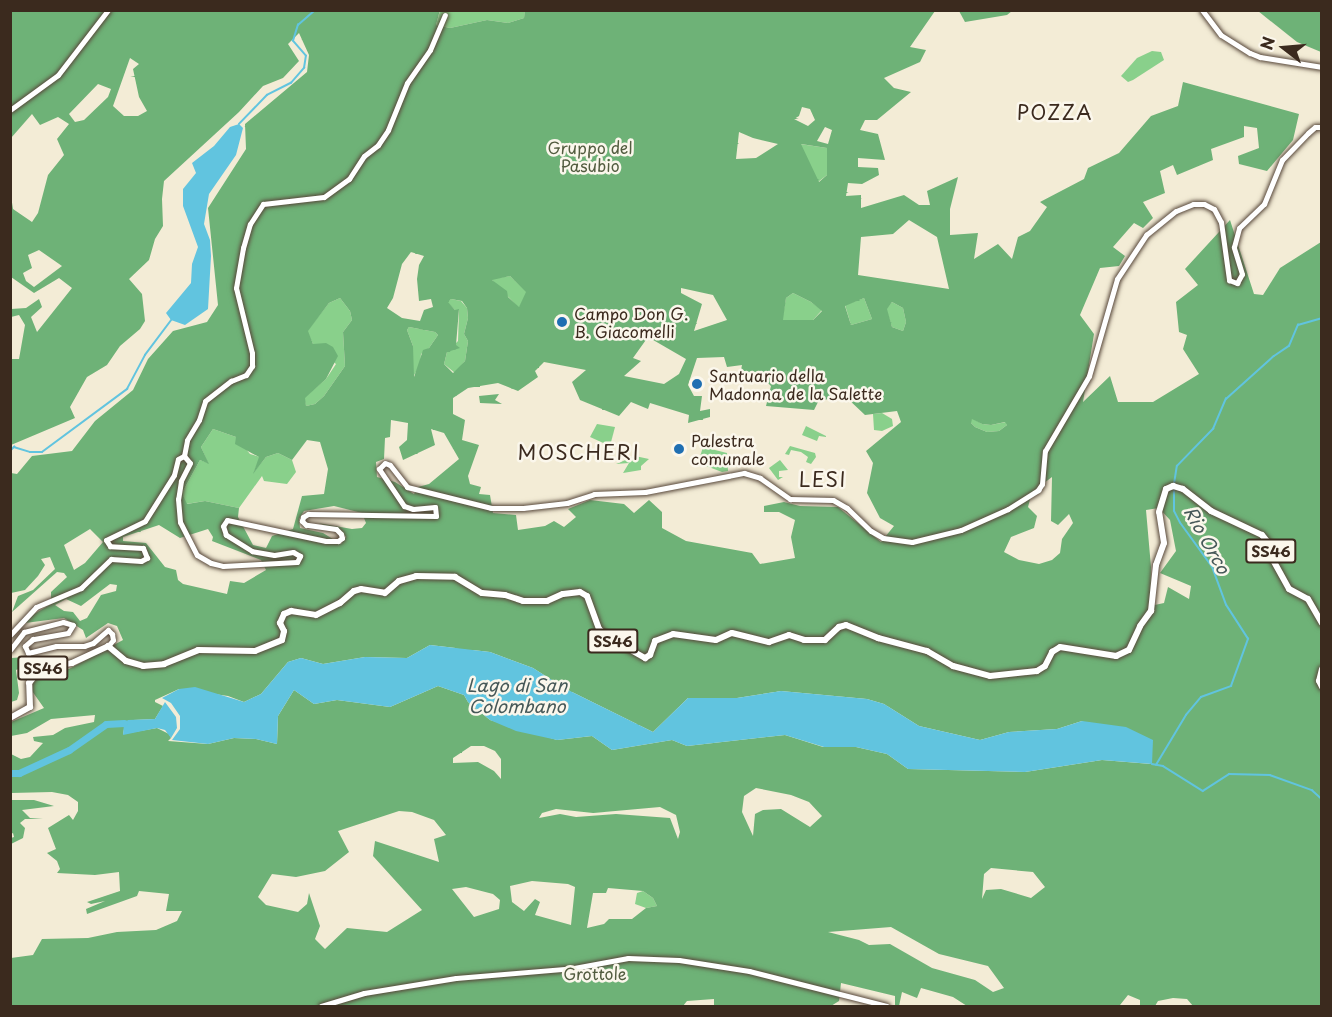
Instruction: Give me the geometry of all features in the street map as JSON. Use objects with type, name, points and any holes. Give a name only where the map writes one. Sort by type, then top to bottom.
[{"type":"main road","name":"SS46","points":[[10,718],[30,707],[29,683],[41,668],[72,663],[108,646],[126,661],[143,666],[164,664],[198,650],[255,651],[282,640],[284,631],[280,622],[284,614],[291,611],[316,615],[340,603],[354,591],[361,589],[379,594],[407,578],[461,579],[482,593],[505,595],[523,601],[547,601],[563,594],[580,592],[587,596],[599,629],[642,657],[650,655],[655,640],[673,634],[688,634],[716,640],[732,633],[769,642],[789,635],[804,640],[825,640],[839,627],[846,625],[878,638],[927,651],[953,666],[998,677],[1017,671],[1037,670],[1045,666],[1052,652],[1060,647],[1116,656],[1130,650],[1140,627],[1151,611],[1156,565],[1164,543],[1160,512],[1164,493],[1169,486],[1177,486],[1211,511],[1262,535],[1270,545],[1274,560],[1289,589],[1308,599],[1322,623]]},
{"type":"main road","points":[[1322,669],[1319,681],[1322,687]]},
{"type":"street","points":[[10,110],[58,75],[108,10]]},
{"type":"street","points":[[1202,10],[1221,35],[1250,53],[1322,67]]},
{"type":"street","points":[[184,456],[187,440],[199,420],[205,401],[231,381],[246,375],[252,366],[252,353],[236,288],[250,224],[263,204],[324,197],[349,179],[364,156],[378,145],[388,130],[407,84],[430,50],[445,15]]},
{"type":"street","points":[[184,456],[190,463],[181,482],[178,499],[180,522],[197,555],[210,563],[224,566],[297,562],[300,556],[293,552],[274,555],[252,551],[225,535],[223,525],[227,520],[326,541],[338,541],[342,538],[336,529],[306,525],[302,521],[303,517],[308,514],[436,516],[435,507],[413,509],[404,506],[381,473],[381,464],[385,463],[390,465],[407,487],[491,508],[523,508],[567,503],[594,494],[645,492],[744,472],[760,478],[790,498],[833,500],[848,508],[871,531],[883,538],[912,542],[961,530],[1008,509],[1038,490],[1042,484],[1045,451],[1089,376],[1117,279],[1146,235],[1176,212],[1193,204],[1204,204],[1214,209],[1221,222],[1229,280],[1237,283],[1242,274],[1234,247],[1239,228],[1264,204],[1282,160],[1315,127],[1322,127]]},
{"type":"street","points":[[10,635],[36,607],[81,588],[111,559],[141,561],[147,558],[143,548],[110,546],[106,540],[145,521],[174,475],[178,459],[184,456]]},
{"type":"street","points":[[10,650],[24,632],[63,622],[73,625],[69,633],[33,639],[25,646],[28,653],[50,647],[84,646],[93,643],[108,630],[113,640],[108,646]]},
{"type":"street","points":[[321,1006],[364,993],[456,978],[574,968],[628,958],[679,960],[749,971],[887,1006]]},
{"type":"green space","name":"Gruppo del Pasubio","points":[[440,10],[436,25],[450,28],[487,20],[508,23],[524,18],[525,10],[935,11],[910,47],[926,50],[920,62],[884,78],[894,88],[911,92],[877,120],[865,120],[860,130],[878,134],[885,160],[858,158],[858,167],[878,168],[879,175],[862,184],[848,183],[846,196],[861,195],[861,208],[904,195],[919,205],[930,205],[927,191],[958,177],[950,209],[950,235],[978,233],[974,259],[998,244],[1012,259],[1018,237],[1030,231],[1047,207],[1040,202],[1084,179],[1088,168],[1119,153],[1151,116],[1178,106],[1183,82],[1299,114],[1293,140],[1267,171],[1239,164],[1238,156],[1259,148],[1257,128],[1244,126],[1244,137],[1211,149],[1213,160],[1177,175],[1173,165],[1160,171],[1165,193],[1143,202],[1153,218],[1143,228],[1134,223],[1113,247],[1125,256],[1119,266],[1100,268],[1080,315],[1094,334],[1083,402],[1110,376],[1118,402],[1153,402],[1199,374],[1183,349],[1187,335],[1179,332],[1176,302],[1198,285],[1185,269],[1230,220],[1254,294],[1263,295],[1280,268],[1321,242],[1321,1006],[1193,1006],[1187,999],[1173,998],[1158,1001],[1155,1006],[1140,1006],[1140,1000],[1128,995],[1120,1005],[1122,1006],[967,1006],[953,997],[921,988],[917,998],[902,992],[899,1006],[895,1005],[895,996],[841,983],[839,1001],[831,1006],[720,1006],[714,1005],[714,999],[687,1001],[683,1006],[11,1006],[11,958],[33,955],[42,939],[88,938],[117,932],[156,930],[177,921],[182,911],[166,911],[169,894],[139,891],[137,896],[87,914],[86,909],[105,901],[91,904],[87,902],[120,891],[119,872],[95,875],[57,873],[60,869],[57,861],[47,853],[56,849],[48,828],[69,815],[73,820],[78,811],[78,802],[68,795],[52,792],[11,793],[11,754],[21,759],[30,757],[43,743],[34,741],[33,737],[53,735],[65,728],[94,722],[95,715],[51,719],[27,733],[11,736],[11,722],[44,708],[32,691],[33,682],[40,673],[51,668],[69,669],[123,640],[117,626],[108,623],[86,638],[83,630],[64,618],[25,623],[29,617],[51,604],[51,592],[67,577],[64,573],[57,572],[12,612],[18,596],[33,590],[55,569],[50,557],[41,559],[45,565],[38,576],[25,590],[11,593],[11,473],[17,474],[32,456],[72,451],[95,421],[133,390],[148,359],[173,331],[207,322],[218,305],[208,208],[246,149],[245,124],[307,72],[309,55],[299,33],[288,44],[299,61],[283,78],[263,86],[239,112],[164,181],[163,226],[155,239],[149,260],[129,279],[142,294],[145,321],[140,329],[120,346],[107,365],[87,377],[70,407],[75,418],[11,445],[11,359],[19,359],[25,325],[19,315],[11,317],[11,309],[26,308],[39,299],[42,307],[31,317],[37,332],[72,288],[59,278],[34,293],[11,277],[11,196],[13,209],[32,222],[38,213],[48,175],[64,155],[57,139],[69,124],[58,117],[40,125],[32,114],[11,138],[10,11]],"holes":[[[130,58],[139,64],[133,69],[139,97],[147,111],[138,116],[124,116],[113,106]],[[98,84],[111,89],[108,97],[84,120],[75,122],[69,114]],[[802,107],[810,109],[815,120],[808,126],[794,119],[799,116]],[[825,127],[832,130],[828,144],[817,141]],[[739,132],[778,144],[756,158],[736,159]],[[801,144],[827,148],[827,175],[819,182]],[[909,220],[937,237],[949,289],[858,275],[861,237],[893,234]],[[39,250],[62,266],[34,287],[26,281],[23,273],[32,268],[28,255]],[[411,252],[424,256],[419,265],[417,279],[419,301],[431,299],[433,307],[424,310],[420,321],[402,318],[387,308],[393,298],[402,264]],[[510,276],[526,292],[519,307],[508,297],[507,291],[492,280]],[[681,288],[713,295],[727,320],[694,331],[702,304],[681,293]],[[793,293],[811,302],[822,311],[813,320],[783,320],[786,298]],[[340,298],[350,311],[352,320],[343,332],[345,366],[324,396],[315,404],[306,406],[305,398],[326,379],[338,356],[333,347],[326,343],[313,344],[308,331],[329,303]],[[864,298],[872,319],[851,325],[845,306]],[[451,299],[462,301],[467,308],[468,318],[464,334],[468,341],[465,361],[453,373],[444,364],[447,352],[460,348],[456,345],[459,309],[455,310],[448,302]],[[892,302],[903,308],[906,322],[903,331],[892,327],[887,309]],[[409,327],[435,332],[438,335],[429,348],[423,350],[414,377],[413,346],[407,330]],[[648,337],[686,359],[679,374],[664,384],[624,376],[641,361],[633,358]],[[724,357],[727,367],[742,365],[741,370],[747,376],[759,375],[771,386],[766,406],[814,410],[819,400],[847,398],[865,415],[897,411],[901,422],[866,451],[873,463],[867,493],[880,518],[894,526],[881,542],[838,507],[800,506],[784,502],[764,506],[764,512],[779,512],[795,520],[791,537],[795,558],[760,564],[752,553],[686,541],[662,528],[662,512],[649,500],[634,513],[624,504],[590,500],[568,509],[576,517],[564,527],[554,521],[545,526],[518,530],[516,515],[493,513],[490,495],[479,494],[481,487],[470,484],[468,476],[479,445],[462,440],[465,420],[453,414],[453,398],[468,388],[498,383],[518,391],[538,377],[535,371],[544,362],[586,370],[572,382],[580,400],[619,416],[631,402],[648,409],[650,403],[689,415],[688,423],[710,417],[710,409],[700,411],[702,396],[694,396],[688,385],[697,358]],[[972,419],[991,425],[1005,422],[1007,425],[999,431],[987,432],[975,427],[971,423]],[[391,420],[408,423],[407,440],[399,447],[403,460],[435,445],[431,429],[444,433],[459,459],[429,484],[418,487],[414,494],[395,482],[377,477],[376,462],[384,459],[385,438],[390,437]],[[213,429],[236,437],[235,444],[259,457],[253,474],[266,457],[278,453],[292,460],[307,440],[320,442],[328,469],[324,494],[302,496],[293,529],[272,536],[266,548],[253,545],[238,517],[239,508],[205,501],[187,504],[182,493],[200,460],[209,464],[201,447]],[[1052,477],[1051,521],[1058,525],[1069,514],[1073,523],[1062,539],[1060,553],[1052,560],[1039,564],[1019,560],[1004,552],[1011,537],[1034,528],[1037,516],[1028,507],[1032,492]],[[334,506],[362,513],[366,523],[362,528],[352,529],[318,523],[342,531],[346,537],[341,544],[323,533],[300,528],[299,519],[304,511]],[[1159,508],[1170,520],[1176,551],[1160,573],[1191,586],[1189,599],[1168,587],[1164,603],[1150,606],[1151,567],[1146,510]],[[159,525],[180,538],[208,529],[213,537],[212,541],[261,560],[266,570],[244,583],[230,581],[227,594],[183,584],[178,580],[176,570],[165,567],[146,543],[123,541],[123,537]],[[90,529],[103,542],[85,563],[74,570],[64,545]],[[110,584],[117,585],[116,591],[101,595],[87,618],[80,621],[73,612],[64,611],[55,605],[66,599],[81,606]],[[430,645],[490,652],[533,668],[566,689],[653,732],[688,698],[737,698],[781,691],[867,699],[884,704],[919,726],[980,740],[1009,732],[1057,729],[1082,721],[1151,764],[1102,760],[1025,772],[908,769],[887,754],[856,747],[823,747],[785,735],[687,746],[672,740],[612,750],[592,736],[557,740],[490,720],[468,702],[464,695],[438,686],[390,707],[337,700],[314,704],[294,690],[278,716],[277,744],[256,739],[234,738],[208,744],[168,741],[171,738],[169,734],[157,728],[123,734],[124,729],[133,720],[155,719],[163,706],[155,700],[179,689],[228,696],[244,702],[261,694],[288,662],[301,658],[323,664],[365,657],[407,658]],[[471,746],[484,746],[495,751],[501,759],[501,779],[494,771],[478,762],[453,763],[453,758]],[[756,788],[791,795],[809,802],[822,816],[810,827],[781,809],[763,810],[755,814],[753,836],[742,812],[744,796]],[[660,807],[676,815],[680,832],[678,839],[670,818],[616,814],[576,817],[560,814],[539,818],[542,813],[556,809],[593,813]],[[399,811],[412,812],[434,820],[446,835],[434,839],[439,862],[375,841],[373,856],[422,910],[387,932],[347,928],[325,949],[315,939],[320,926],[309,893],[307,904],[298,912],[266,905],[258,897],[272,874],[296,877],[325,871],[349,852],[338,831]],[[991,868],[1033,872],[1045,887],[1031,898],[1001,889],[986,890],[982,899],[984,874]],[[532,881],[568,884],[575,887],[571,925],[535,915],[540,902],[535,899],[524,911],[512,902],[510,886]],[[466,887],[493,894],[500,900],[499,909],[474,917],[452,889]],[[608,888],[643,891],[653,898],[657,906],[646,908],[632,919],[609,919],[604,924],[587,928],[593,893],[606,893]],[[891,927],[939,954],[988,966],[1004,988],[993,992],[975,980],[932,968],[890,944],[869,945],[828,932]]]},
{"type":"green space","points":[[440,11],[525,11],[524,18],[508,23],[487,20],[450,28],[436,25]]},
{"type":"green space","points":[[959,11],[1012,11],[1007,15],[965,22]]},
{"type":"green space","points":[[1258,11],[1321,11],[1321,52],[1297,42]]},
{"type":"green space","points":[[1152,51],[1161,52],[1164,60],[1128,82],[1121,76],[1137,58]]},
{"type":"green space","points":[[800,144],[827,148],[827,175],[818,182]]},
{"type":"green space","points":[[510,276],[527,292],[519,308],[491,279]]},
{"type":"green space","points":[[793,293],[822,310],[813,320],[782,320],[786,298]]},
{"type":"green space","points":[[340,298],[350,311],[352,320],[343,332],[345,366],[324,396],[315,404],[306,406],[304,398],[326,379],[336,364],[313,344],[307,331],[329,303]]},
{"type":"green space","points":[[864,298],[872,319],[851,325],[845,305]]},
{"type":"green space","points":[[451,299],[461,301],[467,308],[468,318],[464,334],[468,341],[465,361],[455,373],[444,364],[447,352],[458,341],[459,310],[455,310],[447,302]]},
{"type":"green space","points":[[892,302],[903,308],[906,322],[903,331],[892,327],[886,309]]},
{"type":"green space","points":[[409,327],[435,332],[438,335],[429,348],[421,354],[420,365],[413,377],[413,346],[407,330]]},
{"type":"green space","points":[[499,394],[495,400],[502,404],[480,403],[479,396]]},
{"type":"green space","points":[[882,413],[892,419],[893,426],[882,431],[874,430],[873,414]]},
{"type":"green space","points":[[972,418],[982,424],[1006,422],[1007,425],[999,431],[987,432],[975,427],[970,422]]},
{"type":"green space","points":[[597,424],[615,427],[610,446],[590,437]]},
{"type":"green space","points":[[806,426],[826,437],[819,436],[817,441],[802,435]]},
{"type":"green space","points":[[213,429],[236,437],[250,454],[260,457],[254,472],[266,457],[278,453],[292,460],[296,472],[287,484],[264,481],[262,476],[239,508],[205,501],[186,504],[182,493],[200,460],[208,463],[201,447]]},
{"type":"green space","points":[[790,446],[815,453],[816,457],[811,464],[806,462],[808,457],[801,452],[791,450],[789,455],[785,454]]},
{"type":"green space","points":[[703,447],[727,453],[728,471],[722,472],[698,463]]},
{"type":"green space","points":[[635,456],[649,459],[641,466],[641,470],[623,473],[629,463],[616,464]]},
{"type":"green space","points":[[780,460],[788,470],[779,471],[779,477],[783,477],[778,480],[769,468]]},
{"type":"green space","points":[[26,657],[32,663],[16,670],[19,693],[17,700],[11,702],[11,658]]},
{"type":"green space","points":[[10,800],[34,800],[54,806],[22,810],[30,818],[43,819],[25,819],[20,823],[25,828],[23,838],[11,844],[11,838],[14,837],[13,833],[11,834]]},
{"type":"green space","points":[[643,891],[653,898],[657,906],[646,908],[635,904],[637,893]]},
{"type":"water","points":[[239,124],[243,128],[236,155],[209,194],[204,224],[210,240],[211,256],[208,309],[185,325],[171,320],[166,313],[191,283],[192,264],[198,247],[183,206],[183,189],[196,173],[192,163],[214,146],[230,127]]},
{"type":"water","name":"Lago di San Colombano","points":[[430,645],[490,652],[533,668],[566,689],[653,732],[688,698],[737,698],[781,691],[867,699],[884,704],[919,726],[980,740],[1009,732],[1057,729],[1082,721],[1126,727],[1153,740],[1152,764],[1102,760],[1025,772],[908,769],[887,754],[856,747],[824,747],[785,735],[687,746],[672,740],[612,750],[592,736],[557,740],[516,731],[490,720],[468,702],[464,695],[438,686],[390,707],[337,700],[314,704],[294,690],[278,716],[277,744],[256,739],[234,738],[208,744],[172,740],[180,729],[180,716],[171,703],[162,698],[179,689],[195,687],[244,702],[261,694],[288,662],[301,658],[323,664],[365,657],[407,658]]},
{"type":"water","points":[[165,702],[176,717],[177,728],[171,738],[165,730],[157,728],[123,735],[124,723],[128,720],[155,719]]},
{"type":"waterway","points":[[239,124],[267,95],[291,83],[304,68],[306,56],[293,41],[298,25],[315,10]]},
{"type":"waterway","name":"Rio Orco","points":[[1174,484],[1177,466],[1213,429],[1226,399],[1274,356],[1289,346],[1298,325],[1322,318]]},
{"type":"waterway","points":[[10,451],[14,447],[30,452],[42,452],[127,389],[145,355],[172,319]]},
{"type":"waterway","name":"Rio Orco","points":[[1156,765],[1186,715],[1201,697],[1231,686],[1248,639],[1226,605],[1212,567],[1174,511],[1174,489]]},
{"type":"waterway","points":[[10,773],[19,773],[69,750],[106,724],[124,723]]},
{"type":"waterway","points":[[1152,764],[1163,766],[1203,791],[1229,774],[1270,775],[1312,790],[1322,799]]},
{"type":"place","name":"Campo Don G. B. Giacomelli","points":[[562,322]]},
{"type":"place","name":"Santuario della Madonna de la Salette","points":[[697,384]]},
{"type":"place","name":"Palestra comunale","points":[[679,449]]},
{"type":"district","name":"POZZA","points":[[1055,112]]},
{"type":"district","name":"MOSCHERI","points":[[579,452]]},
{"type":"district","name":"LESI","points":[[823,479]]},
{"type":"park label","name":"Grottole","points":[[595,973]]}]
